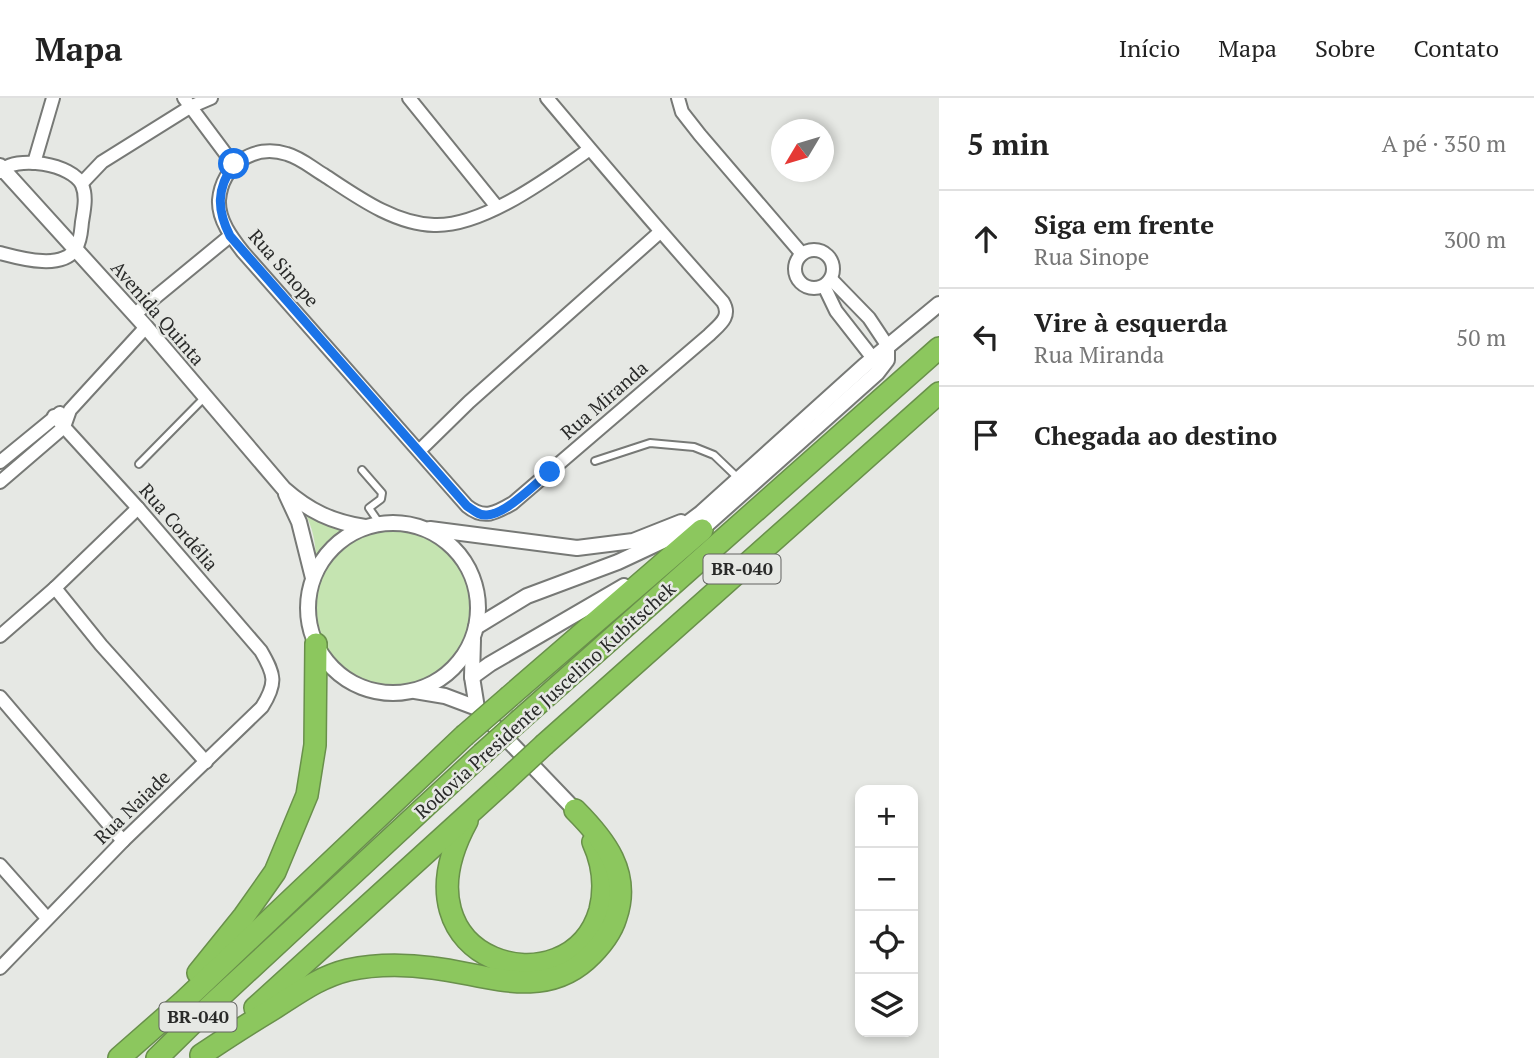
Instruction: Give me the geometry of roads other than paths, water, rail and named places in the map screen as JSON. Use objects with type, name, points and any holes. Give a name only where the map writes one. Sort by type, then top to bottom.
[{"type":"highway","name":"Rodovia Presidente Juscelino Kubitschek","points":[[157,1058],[482,754],[939,348]]},
{"type":"highway","name":"Rodovia Presidente Juscelino Kubitschek","points":[[199,1056],[939,393]]},
{"type":"highway","points":[[124,1052],[184,1001],[464,736],[701,522]]},
{"type":"highway","points":[[124,1052],[161,1016],[244,916],[275,872],[307,795],[312,769],[315,745],[316,644]]},
{"type":"highway","points":[[474,809],[449,863],[449,909],[454,924],[463,936],[483,953],[504,961],[527,965],[552,961],[585,939],[597,919],[602,903],[603,874],[596,850],[575,810]]},
{"type":"highway","points":[[199,1056],[309,985],[346,970],[405,965],[532,984],[554,979],[571,971],[593,953],[612,928],[621,894],[619,872],[608,848],[575,810]]},
{"type":"street","points":[[34,163],[53,98]]},
{"type":"street","points":[[82,183],[102,162],[187,103],[211,98]]},
{"type":"street","points":[[409,98],[497,207]]},
{"type":"street","points":[[419,451],[469,402],[660,232],[547,98]]},
{"type":"street","points":[[678,98],[682,111],[700,135],[802,254]]},
{"type":"street","points":[[187,103],[234,164],[260,152],[288,154],[369,204],[421,223],[445,225],[497,207],[535,187],[590,149]]},
{"type":"street","points":[[0,253],[29,261],[46,261],[70,255],[76,250],[80,239],[85,195],[82,183],[73,174],[34,163],[11,163],[1,168]]},
{"type":"street","name":"Rua Sinope","points":[[234,164],[220,191],[219,205],[230,236],[467,506],[481,515],[489,515]]},
{"type":"street","name":"Avenida Quinta","points":[[1,168],[135,314],[284,489],[309,510],[336,521],[372,526]]},
{"type":"street","name":"Rua Miranda","points":[[489,515],[513,503],[709,335],[726,315],[727,309],[723,302],[660,232]]},
{"type":"street","points":[[135,314],[230,236]]},
{"type":"street","points":[[828,282],[807,286],[799,279],[796,263],[802,254],[813,250],[829,257],[833,268],[828,282],[836,311],[877,363]]},
{"type":"street","points":[[828,282],[869,318],[887,345]]},
{"type":"street","points":[[472,677],[609,596],[701,522],[877,363],[887,345],[939,304]]},
{"type":"street","points":[[0,482],[64,427],[70,410],[146,327]]},
{"type":"street","points":[[414,691],[447,674],[460,661],[475,632],[527,596],[644,551],[701,522],[740,479],[877,363]]},
{"type":"street","points":[[0,462],[54,415],[70,410]]},
{"type":"street","name":"Rua Cordélia","points":[[54,415],[261,651],[270,667]]},
{"type":"street","name":"Avenida Quinta","points":[[284,489],[299,522],[313,579]]},
{"type":"street","points":[[0,636],[55,588],[138,508]]},
{"type":"street","points":[[424,529],[577,548],[633,541],[701,522]]},
{"type":"street","points":[[477,708],[472,677],[478,603],[473,579],[462,558],[445,541],[410,524],[372,526],[343,539],[325,556],[313,579],[308,600],[309,622],[316,644],[329,664],[346,679],[368,689],[391,693],[414,691],[445,696],[477,708],[575,810]]},
{"type":"street","points":[[55,588],[101,645],[205,762]]},
{"type":"street","name":"Rua Naiade","points":[[0,968],[123,841],[262,707],[274,681],[270,667]]},
{"type":"street","points":[[0,697],[123,841]]},
{"type":"street","points":[[0,865],[47,918]]},
{"type":"lane","points":[[139,464],[206,397]]},
{"type":"lane","points":[[595,461],[650,443],[694,447],[714,455],[740,479]]},
{"type":"lane","points":[[362,470],[382,493],[381,499],[369,508],[372,526]]}]
